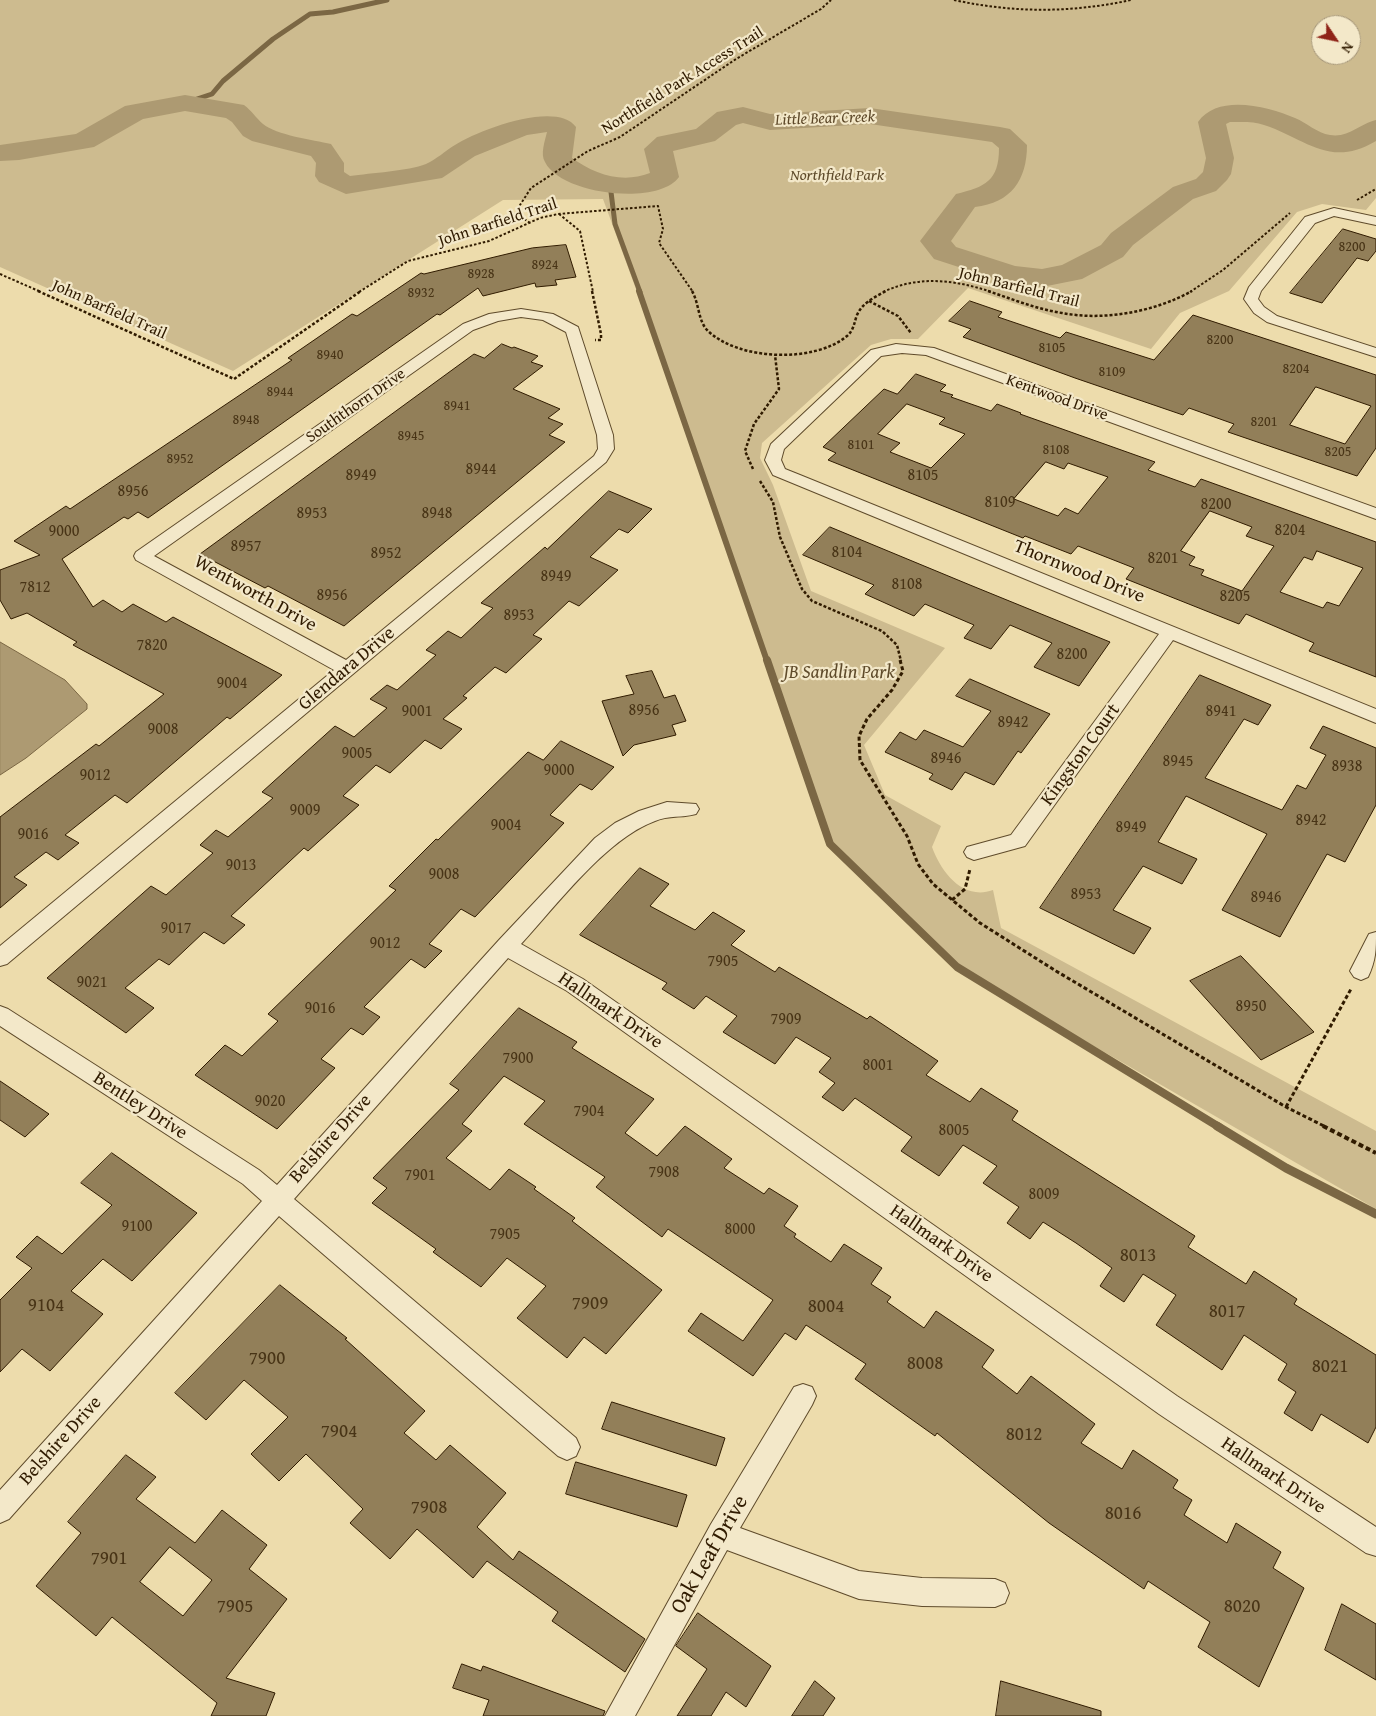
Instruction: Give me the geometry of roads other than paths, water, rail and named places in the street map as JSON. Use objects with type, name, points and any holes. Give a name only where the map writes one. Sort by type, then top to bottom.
[{"type":"street","points":[[1376,221],[1336,211],[1321,213],[1310,220],[1254,290],[1251,299],[1259,310],[1272,319],[1376,352]]},
{"type":"street","name":"Souththorn Drive","points":[[142,556],[468,327],[490,317],[510,313],[535,312],[563,322],[573,330],[577,343]]},
{"type":"street","name":"Glendara Drive","points":[[0,958],[600,459],[606,449],[605,434],[577,343]]},
{"type":"street","name":"Kentwood Drive","points":[[773,460],[777,447],[876,354],[890,349],[909,348],[929,351],[1376,514]]},
{"type":"street","name":"Thornwood Drive","points":[[773,460],[779,472],[794,479],[1376,716]]},
{"type":"street","name":"Wentworth Drive","points":[[142,556],[347,669]]},
{"type":"street","name":"Kingston Court","points":[[974,852],[1018,841],[1170,632]]},
{"type":"street","name":"Belshire Drive","points":[[0,1510],[506,946],[602,843],[622,828],[667,809],[689,809]]},
{"type":"street","points":[[1360,970],[1376,940]]},
{"type":"street","name":"Hallmark Drive","points":[[506,946],[575,985],[1168,1405],[1376,1543]]},
{"type":"street","name":"Bentley Drive","points":[[0,1015],[251,1177],[277,1200]]},
{"type":"street","points":[[277,1200],[567,1447]]},
{"type":"street","name":"Oak Leaf Drive","points":[[619,1716],[721,1534],[804,1396]]},
{"type":"street","points":[[721,1534],[859,1585],[922,1592],[995,1592]]},
{"type":"waterway","points":[[185,103],[212,94],[223,81],[273,39],[310,14],[333,12],[387,0]]},
{"type":"waterway","name":"Little Bear Creek","points":[[0,153],[19,152],[84,141],[135,112],[185,103],[234,111],[242,116],[253,130],[262,135],[321,150],[330,163],[329,176],[346,185],[432,172],[447,164],[465,150],[522,127],[554,123],[562,127],[557,152],[558,161],[588,180],[597,183],[627,185],[647,183],[665,177],[658,149],[667,143],[705,135],[727,118],[743,115],[770,122],[870,116],[1000,135],[1013,145],[1013,160],[1001,188],[981,198],[966,200],[935,241],[945,253],[1011,275],[1042,278],[1071,272],[1112,251],[1122,239],[1183,193],[1206,185],[1217,174],[1220,158],[1212,122],[1222,116],[1245,114],[1266,117],[1320,141],[1337,144],[1354,141],[1376,128]]},
{"type":"waterway","points":[[610,184],[615,224],[640,292]]},
{"type":"waterway","points":[[639,291],[767,661]]},
{"type":"waterway","points":[[767,660],[830,844],[957,967],[1219,1127]]},
{"type":"waterway","points":[[1217,1126],[1286,1168],[1376,1214]]},
{"type":"park label","name":"Northfield Park","points":[[837,176]]},
{"type":"park label","name":"JB Sandlin Park","points":[[839,673]]}]
